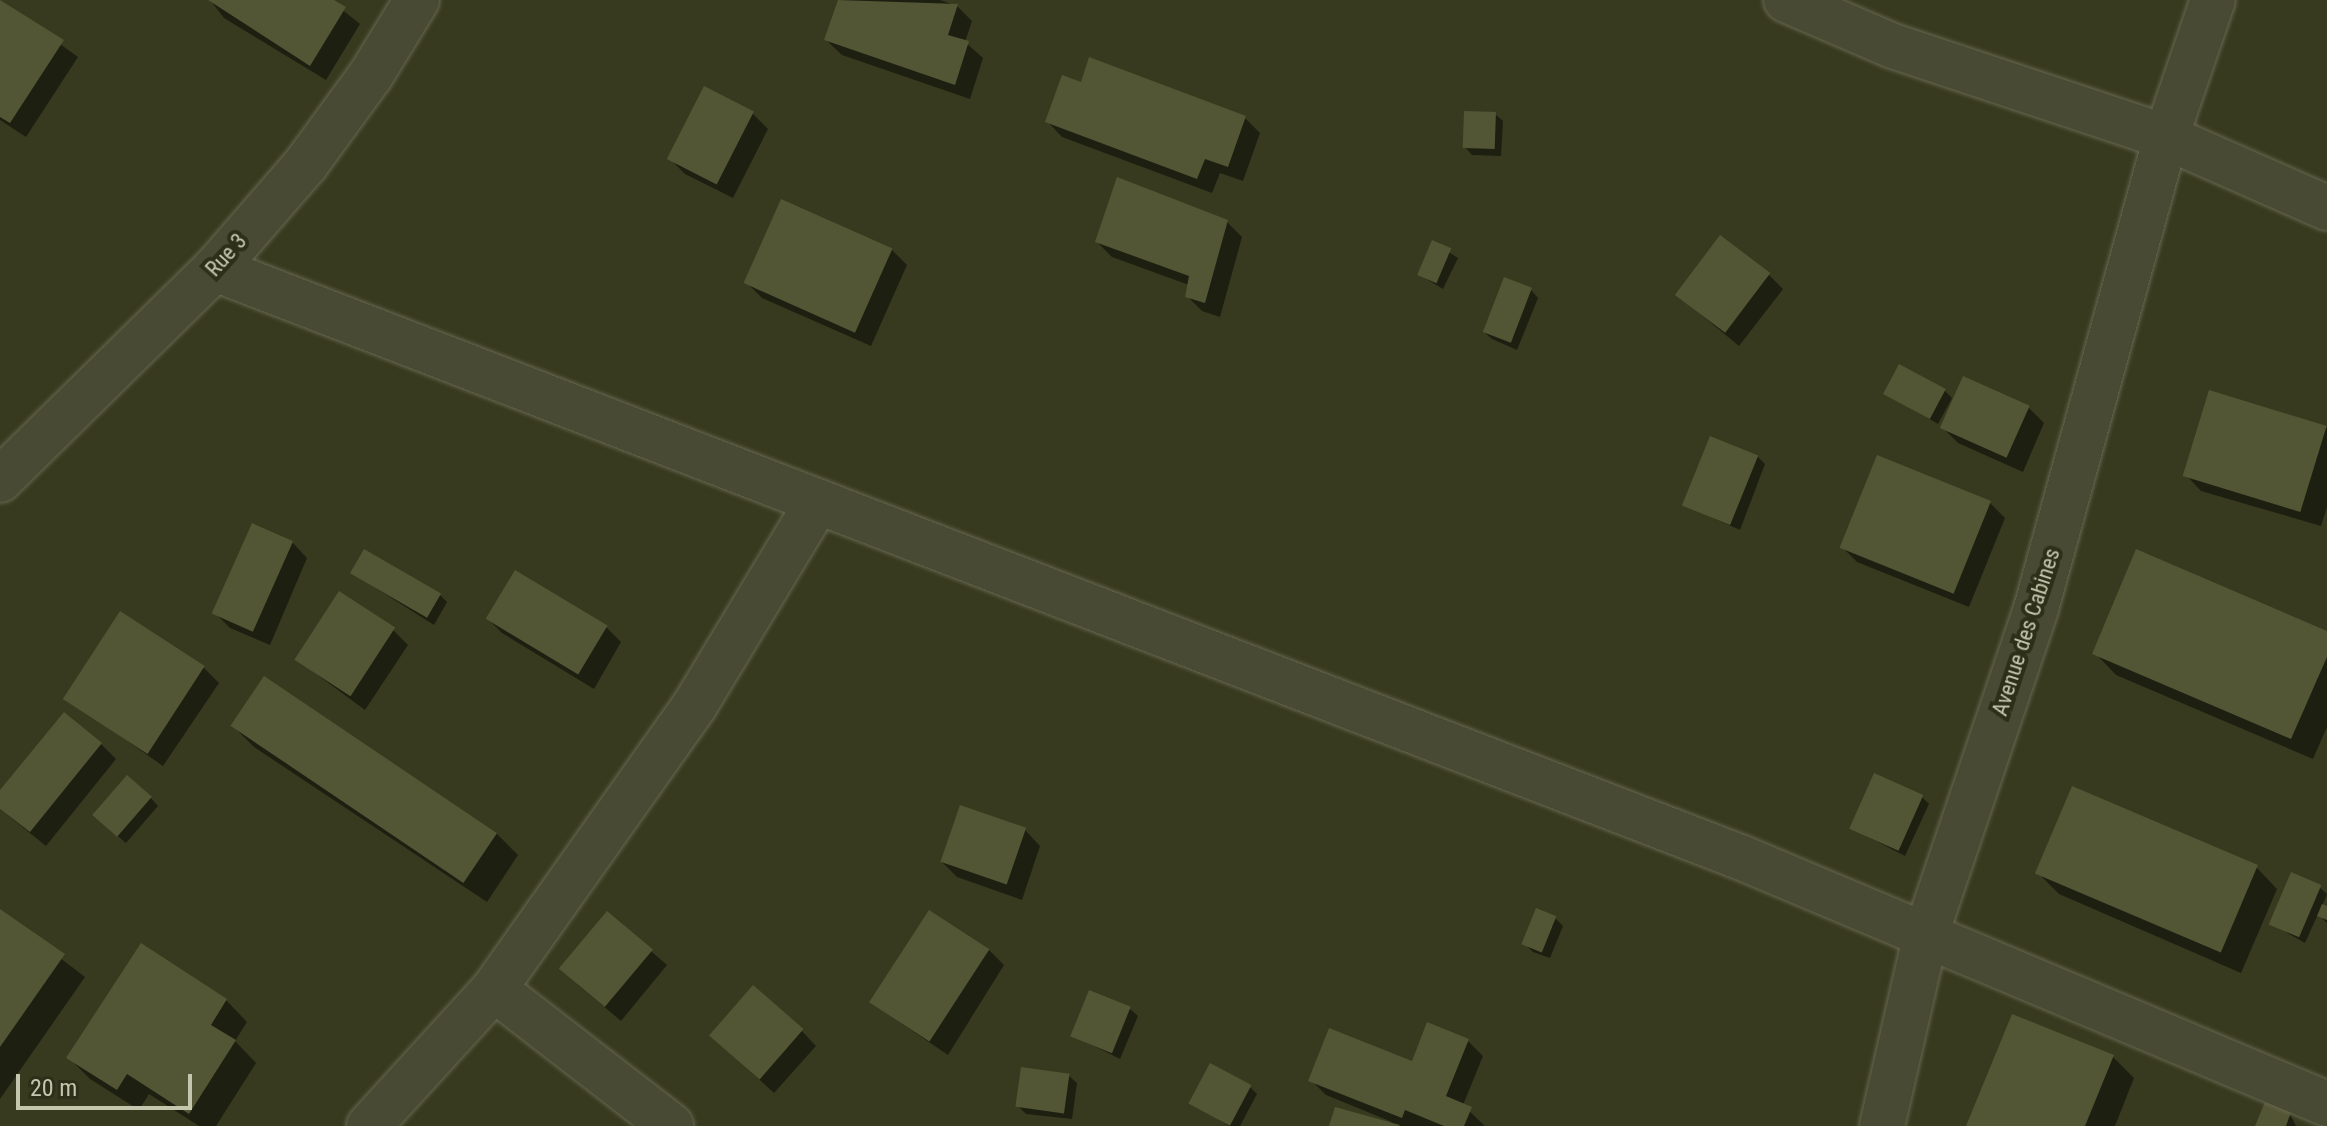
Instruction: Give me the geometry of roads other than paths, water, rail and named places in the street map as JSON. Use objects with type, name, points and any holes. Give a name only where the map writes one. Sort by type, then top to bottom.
[{"type":"street","name":"Rue 3","points":[[0,480],[215,269],[306,164],[371,75],[417,0]]},
{"type":"street","points":[[1786,0],[1893,46],[2166,137],[2327,208]]},
{"type":"street","name":"Avenue des Cabines","points":[[1882,1126],[1926,934],[2040,594],[2166,137],[2213,0]]},
{"type":"street","points":[[215,269],[1725,851],[2327,1104]]},
{"type":"street","points":[[369,1126],[494,989],[695,705],[817,503]]},
{"type":"street","points":[[494,989],[671,1126]]}]
